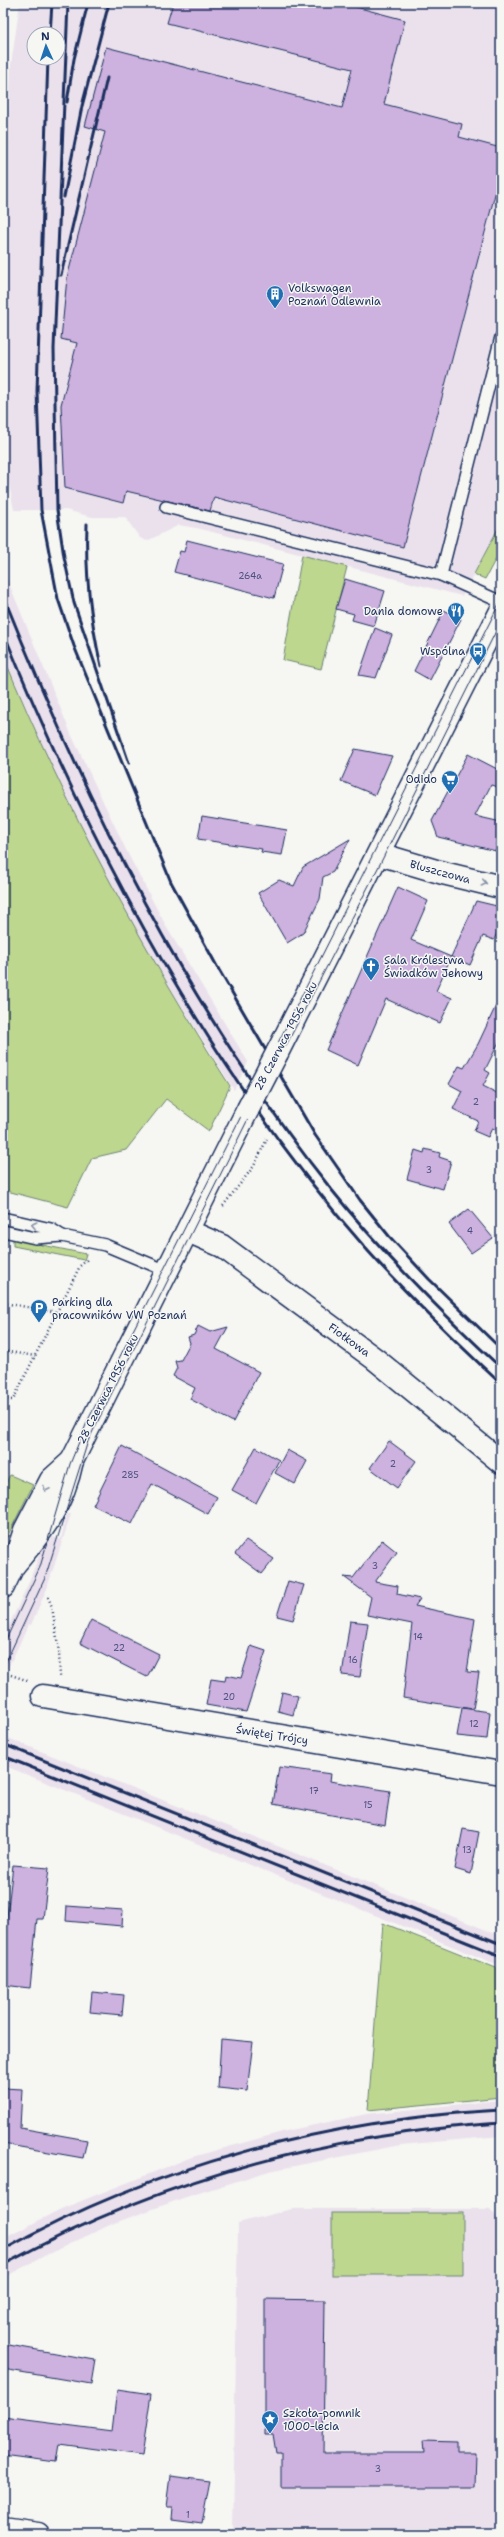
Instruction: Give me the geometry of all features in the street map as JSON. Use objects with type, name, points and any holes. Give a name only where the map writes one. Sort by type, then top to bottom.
[{"type":"street","name":"28 Czerwca 1956 roku","points":[[3,1588],[13,1566],[39,1536],[67,1487],[72,1461],[248,1109],[379,854],[501,611]]},
{"type":"street","name":"Bluszczowa","points":[[379,854],[443,873],[501,887]]},
{"type":"street","name":"Fiołkowa","points":[[188,1230],[222,1246],[375,1359],[501,1462]]},
{"type":"street","name":"Świętej Trójcy","points":[[53,1698],[501,1773]]},
{"type":"street","points":[[3,2529],[38,2534]]},
{"type":"lane","points":[[441,574],[499,356],[501,337]]},
{"type":"lane","points":[[166,507],[441,574],[501,602]]},
{"type":"lane","points":[[3,1218],[51,1229],[62,1236]]},
{"type":"lane","points":[[3,1231],[35,1238],[62,1236],[116,1249],[167,1271]]},
{"type":"path","points":[[218,1209],[227,1204],[241,1181],[254,1166],[267,1139]]},
{"type":"path","points":[[3,1399],[12,1400],[80,1266],[89,1258]]},
{"type":"path","points":[[3,1303],[57,1312]]},
{"type":"path","points":[[3,1351],[35,1356]]},
{"type":"path","points":[[48,1597],[59,1651],[58,1670],[53,1698]]},
{"type":"path","points":[[11,1675],[19,1679]]},
{"type":"shaded area","name":"Volkswagen Poznań Odlewnia","points":[[20,3],[501,3],[501,523],[462,596],[201,529],[179,525],[147,541],[140,538],[125,517],[92,517],[66,510],[14,510],[3,452],[3,280],[11,65]]},
{"type":"shaded area","points":[[3,569],[71,734],[129,856],[167,928],[248,1062],[234,1090],[141,941],[73,814],[42,745],[3,655]]},
{"type":"shaded area","points":[[67,1514],[71,1514],[47,1588],[31,1625],[29,1624],[3,1678],[3,1638],[27,1587],[45,1540],[51,1541],[52,1537],[61,1539]]},
{"type":"shaded area","points":[[3,1736],[501,1936],[501,1966],[3,1765]]},
{"type":"shaded area","points":[[501,2100],[501,2136],[400,2145],[269,2171],[186,2197],[114,2223],[44,2256],[3,2278],[3,2239],[61,2209],[192,2157],[286,2131],[367,2114]]},
{"type":"shaded area","points":[[292,2209],[490,2209],[501,2222],[501,2534],[233,2534],[238,2223]]},
{"type":"green space","points":[[501,523],[501,549],[485,579],[474,574]]},
{"type":"green space","points":[[302,555],[347,567],[321,669],[283,660]]},
{"type":"green space","points":[[3,655],[52,767],[107,876],[136,930],[230,1086],[209,1131],[166,1099],[126,1150],[92,1158],[68,1207],[3,1190]]},
{"type":"green space","points":[[13,1239],[86,1254],[84,1260],[13,1246]]},
{"type":"green space","points":[[10,1475],[33,1485],[3,1545],[3,1489]]},
{"type":"green space","points":[[383,1923],[501,1970],[501,2097],[368,2110]]},
{"type":"green space","points":[[332,2213],[463,2213],[463,2275],[332,2275]]},
{"type":"building","name":"Volkswagen Poznań Odlewnia","points":[[173,3],[341,3],[405,20],[384,104],[462,124],[459,137],[501,148],[501,171],[403,547],[214,497],[210,511],[126,491],[123,503],[65,488],[61,405],[77,343],[61,339],[67,278],[105,132],[85,126],[106,47],[342,108],[352,69],[167,23]]},
{"type":"building","points":[[187,540],[283,564],[274,598],[174,572],[180,551],[184,552]]},
{"type":"building","points":[[345,579],[385,591],[374,626],[352,620],[354,614],[336,609]]},
{"type":"building","points":[[444,610],[461,619],[430,680],[414,671]]},
{"type":"building","points":[[375,628],[392,635],[376,678],[359,675]]},
{"type":"building","points":[[355,749],[392,756],[375,795],[341,781]]},
{"type":"building","points":[[468,754],[501,771],[501,788],[491,785],[475,816],[501,822],[496,851],[438,837],[432,821]]},
{"type":"building","points":[[202,816],[287,830],[282,855],[261,852],[262,849],[198,839]]},
{"type":"building","points":[[350,839],[333,872],[323,877],[320,899],[303,933],[287,943],[258,893],[279,880],[294,886],[303,867]]},
{"type":"building","points":[[398,887],[428,901],[411,940],[451,957],[436,991],[452,998],[440,1023],[386,999],[358,1065],[326,1050]]},
{"type":"building","points":[[476,901],[501,907],[501,923],[494,940],[483,936],[470,965],[451,957]]},
{"type":"building","points":[[501,995],[501,1038],[485,1070],[490,1073],[483,1086],[501,1095],[501,1132],[492,1128],[488,1137],[474,1131],[478,1121],[453,1109],[462,1091],[449,1084],[459,1066],[464,1068],[478,1044]]},
{"type":"building","points":[[425,1149],[440,1153],[439,1157],[451,1161],[443,1189],[407,1179],[415,1150],[424,1153]]},
{"type":"building","points":[[469,1209],[493,1238],[471,1253],[449,1224]]},
{"type":"building","points":[[198,1326],[210,1332],[228,1327],[216,1349],[259,1372],[233,1422],[190,1399],[195,1388],[173,1376],[177,1368],[175,1361],[181,1360],[190,1343],[188,1337],[194,1335]]},
{"type":"building","points":[[389,1441],[416,1461],[397,1488],[370,1468]]},
{"type":"building","points":[[122,1446],[217,1497],[208,1514],[152,1484],[132,1524],[93,1505]]},
{"type":"building","points":[[256,1447],[279,1460],[256,1503],[232,1490]]},
{"type":"building","points":[[287,1450],[307,1461],[295,1484],[275,1473]]},
{"type":"building","points":[[246,1540],[274,1559],[262,1574],[235,1554]]},
{"type":"building","points":[[382,1540],[397,1552],[375,1582],[398,1586],[397,1594],[420,1599],[415,1606],[475,1619],[467,1672],[479,1673],[473,1709],[403,1698],[412,1624],[367,1615],[371,1597],[344,1577],[353,1578]]},
{"type":"building","points":[[288,1581],[304,1585],[293,1620],[277,1616]]},
{"type":"building","points":[[91,1620],[159,1654],[147,1677],[80,1643]]},
{"type":"building","points":[[350,1621],[368,1623],[360,1677],[342,1675]]},
{"type":"building","points":[[251,1646],[266,1651],[246,1712],[206,1705],[211,1679],[225,1681],[226,1675],[241,1678]]},
{"type":"building","points":[[282,1692],[298,1696],[293,1715],[278,1711]]},
{"type":"building","points":[[462,1708],[490,1712],[487,1739],[457,1736]]},
{"type":"building","points":[[279,1767],[331,1774],[330,1781],[390,1791],[385,1825],[273,1804]]},
{"type":"building","points":[[463,1829],[479,1832],[471,1874],[455,1869]]},
{"type":"building","points":[[13,1865],[49,1868],[43,1919],[37,1919],[30,1988],[3,1985],[3,1951]]},
{"type":"building","points":[[67,1906],[123,1910],[122,1926],[66,1921]]},
{"type":"building","points":[[92,1992],[124,1995],[122,2015],[90,2012]]},
{"type":"building","points":[[221,2039],[253,2042],[247,2091],[218,2088]]},
{"type":"building","points":[[3,2088],[22,2089],[20,2128],[87,2140],[83,2158],[3,2144]]},
{"type":"building","points":[[265,2299],[325,2300],[323,2453],[424,2453],[423,2441],[456,2442],[456,2452],[476,2452],[475,2487],[281,2487],[281,2453],[276,2453],[273,2434],[265,2434]]},
{"type":"building","points":[[3,2344],[95,2360],[91,2384],[3,2369]]},
{"type":"building","points":[[117,2389],[151,2394],[142,2455],[59,2444],[56,2462],[3,2455],[3,2417],[112,2431]]},
{"type":"building","points":[[170,2476],[210,2481],[202,2523],[171,2519],[172,2507],[166,2507]]},
{"type":"tram line","points":[[3,1646],[40,1567],[70,1464],[88,1420],[501,600]]},
{"type":"tram line","points":[[3,1668],[45,1578],[88,1441],[251,1113],[380,864],[501,621]]},
{"type":"railway","points":[[51,26],[52,3]]},
{"type":"railway","points":[[68,3],[54,349],[57,510],[64,557],[74,603],[129,763]]},
{"type":"railway","points":[[67,102],[74,59],[88,3]]},
{"type":"railway","points":[[64,197],[82,106],[109,3]]},
{"type":"railway","points":[[48,66],[37,391],[41,510],[58,599],[74,646],[171,882],[219,970],[315,1135],[360,1200],[389,1236],[429,1279],[501,1349]]},
{"type":"railway","points":[[61,275],[107,78]]},
{"type":"railway","points":[[87,524],[89,595],[101,666]]},
{"type":"railway","points":[[3,595],[35,674],[106,828],[145,904],[187,978],[232,1051],[280,1121],[350,1213],[413,1282],[501,1368]]},
{"type":"railway","points":[[3,631],[38,714],[116,877],[160,957],[206,1034],[257,1109],[310,1182],[368,1251],[400,1286],[501,1384]]},
{"type":"railway","points":[[3,1744],[501,1944]]},
{"type":"railway","points":[[3,1756],[501,1956]]},
{"type":"railway","points":[[3,2250],[61,2220],[120,2194],[182,2171],[244,2152],[308,2136],[372,2124],[436,2115],[501,2110]]},
{"type":"railway","points":[[3,2265],[61,2235],[121,2209],[182,2186],[244,2167],[307,2151],[371,2138],[436,2129],[501,2123]]},
{"type":"place","name":"Volkswagen Poznań Odlewnia","points":[[275,309]]},
{"type":"place","name":"Dania domowe","points":[[456,626]]},
{"type":"place","name":"Wspólna","points":[[478,666]]},
{"type":"place","name":"Odido","points":[[450,794]]},
{"type":"place","name":"Sala Królestwa Świadków Jehowy","points":[[371,981]]},
{"type":"place","name":"Parking dla pracowników VW Poznań","points":[[39,1323]]},
{"type":"place","name":"Szkoła-pomnik 1000-lecia","points":[[270,2434]]}]
